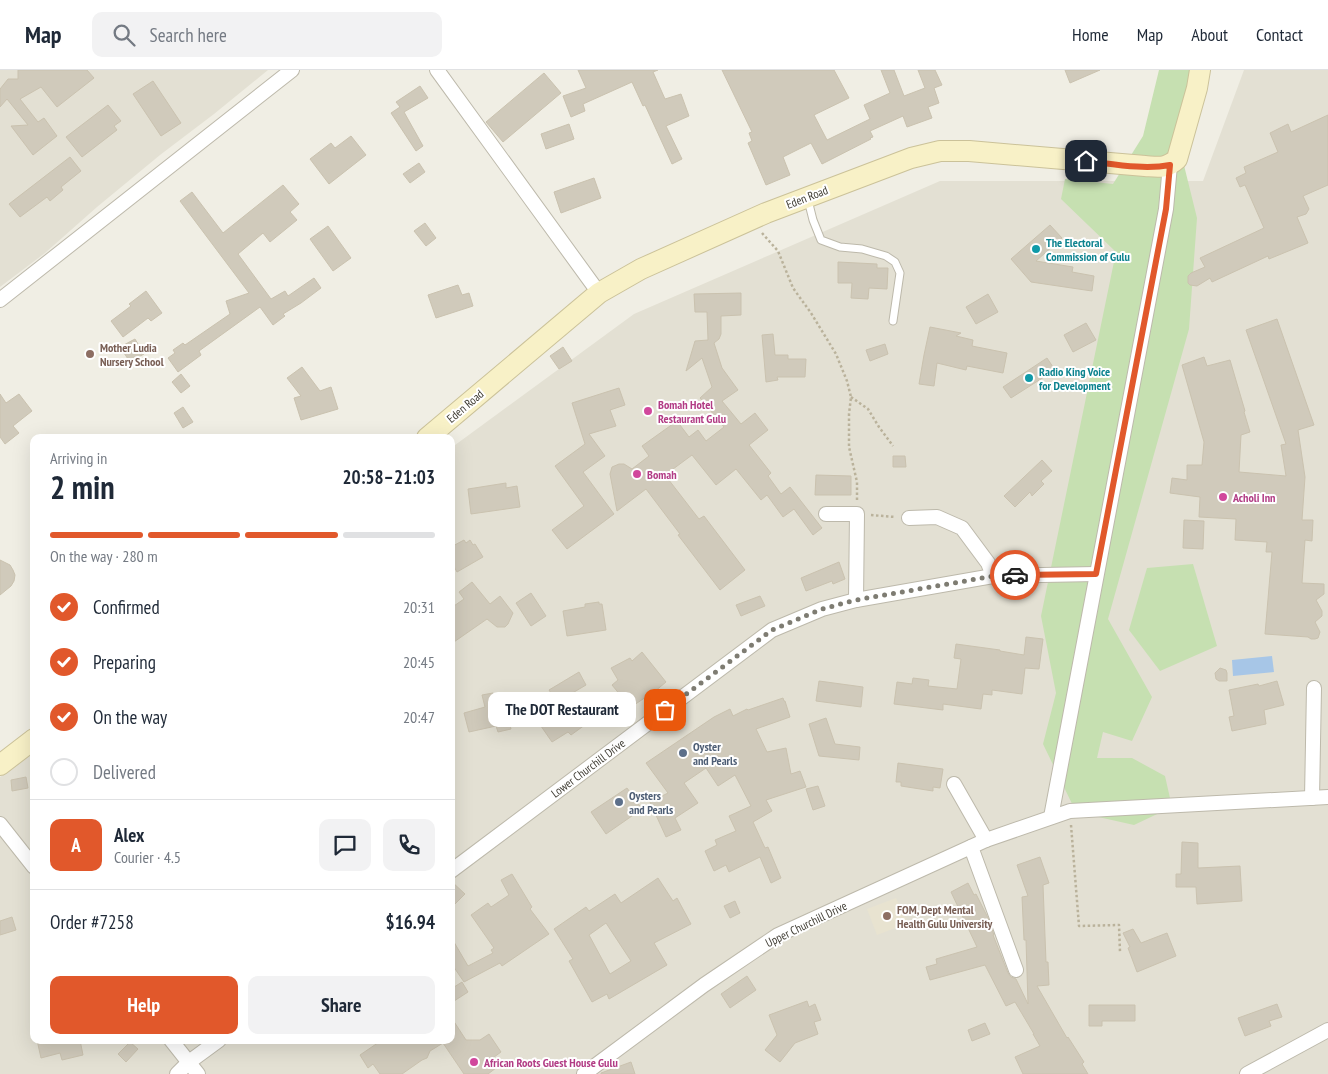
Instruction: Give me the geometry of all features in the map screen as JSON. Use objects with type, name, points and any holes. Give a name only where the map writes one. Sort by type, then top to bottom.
[{"type":"street","points":[[0,300],[292,70]]},
{"type":"street","points":[[437,70],[599,293]]},
{"type":"street","points":[[1051,817],[1166,209],[1170,165],[1177,159],[1199,79],[1217,70]]},
{"type":"street","name":"Eden Road","points":[[432,434],[599,293],[641,268],[749,220],[911,158],[940,151],[969,151],[1145,166],[1160,167],[1170,165]]},
{"type":"street","points":[[826,514],[857,514],[856,600]]},
{"type":"street","points":[[909,518],[937,517],[962,528],[988,563],[994,576]]},
{"type":"street","name":"Lower Churchill Drive","points":[[455,867],[772,630],[822,609],[856,600],[994,576],[1096,574]]},
{"type":"street","points":[[1312,798],[1314,688]]},
{"type":"street","points":[[0,765],[30,742]]},
{"type":"street","points":[[954,784],[986,840]]},
{"type":"street","name":"Upper Churchill Drive","points":[[584,1074],[704,985],[778,935],[986,840],[1070,810],[1328,797]]},
{"type":"street","points":[[0,824],[30,861]]},
{"type":"street","points":[[971,847],[1016,970]]},
{"type":"street","points":[[1247,1074],[1328,1030]]},
{"type":"street","points":[[174,1044],[198,1074]]},
{"type":"street","points":[[177,1074],[189,1062],[214,1044]]},
{"type":"lane","points":[[807,197],[821,240],[840,247],[862,249],[886,256],[895,262],[900,273],[893,321]]},
{"type":"path","points":[[749,220],[778,251],[793,288],[836,354],[847,381],[851,398],[849,447],[857,482],[857,514],[909,518]]},
{"type":"path","points":[[851,398],[868,409],[893,446]]},
{"type":"path","points":[[1070,810],[1079,926],[1119,924],[1120,952]]},
{"type":"shaded area","points":[[0,70],[268,70],[160,155],[45,253],[0,287]]},
{"type":"shaded area","points":[[1244,70],[1328,70],[1328,1074],[0,1074],[0,777],[30,755],[30,1044],[455,1044],[455,445],[634,314],[940,181],[1203,181]]},
{"type":"shaded area","name":"FOM, Dept Mental Health Gulu University","points":[[896,898],[908,923],[877,935],[867,909]]},
{"type":"green space","points":[[1159,70],[1193,70],[1178,141],[1197,218],[1189,329],[1108,619],[1152,697],[1132,741],[1103,732],[1097,758],[1132,758],[1165,776],[1172,807],[1134,825],[1076,812],[1043,744],[1056,693],[1041,616],[1116,252],[1061,199],[1065,179],[1113,184],[1143,136]]},
{"type":"green space","points":[[1193,564],[1217,646],[1160,671],[1129,630],[1147,568]]},
{"type":"water","points":[[1272,656],[1274,672],[1233,676],[1232,660]]},
{"type":"building","points":[[18,70],[87,70],[94,78],[57,107],[41,87],[20,99],[38,122],[44,118],[57,136],[33,155],[11,126],[28,125],[7,99],[0,107],[0,89],[8,79],[18,79]]},
{"type":"building","points":[[578,70],[658,70],[653,72],[665,99],[681,94],[689,116],[666,126],[682,159],[672,164],[645,105],[643,106],[632,82],[583,104],[585,111],[571,117],[563,96],[586,88]]},
{"type":"building","points":[[722,70],[834,70],[849,98],[814,115],[827,140],[870,119],[864,105],[890,93],[881,70],[894,70],[904,96],[925,88],[918,70],[935,70],[942,85],[934,88],[939,103],[928,107],[932,118],[907,127],[903,116],[870,131],[873,137],[871,139],[822,164],[811,143],[783,157],[790,175],[766,185],[748,143],[752,141],[749,133],[752,132]]},
{"type":"building","points":[[1065,70],[1100,70],[1070,83]]},
{"type":"building","points":[[544,73],[561,93],[503,142],[486,122]]},
{"type":"building","points":[[153,81],[181,123],[161,136],[133,94]]},
{"type":"building","points":[[420,86],[428,98],[404,112],[423,146],[416,151],[391,113],[400,107],[396,102]]},
{"type":"building","points":[[108,105],[121,121],[114,126],[117,130],[82,157],[66,137]]},
{"type":"building","points":[[1328,115],[1328,185],[1303,196],[1309,209],[1306,214],[1297,217],[1308,243],[1269,259],[1268,256],[1212,282],[1210,278],[1197,286],[1190,285],[1188,283],[1188,276],[1205,267],[1200,258],[1264,228],[1245,185],[1240,187],[1236,178],[1246,173],[1244,167],[1278,152],[1270,133],[1288,124],[1291,132]]},
{"type":"building","points":[[569,124],[574,139],[546,149],[541,134]]},
{"type":"building","points":[[351,136],[366,155],[329,184],[310,159],[331,143],[335,148]]},
{"type":"building","points":[[70,157],[81,171],[61,187],[63,190],[50,201],[47,197],[20,217],[9,204]]},
{"type":"building","points":[[419,163],[425,172],[410,183],[403,174]]},
{"type":"building","points":[[594,178],[601,198],[561,213],[554,192]]},
{"type":"building","points":[[283,185],[299,204],[290,212],[297,220],[270,242],[263,233],[238,254],[271,299],[285,291],[288,296],[314,278],[321,288],[283,314],[285,316],[273,325],[260,307],[199,351],[201,355],[178,372],[168,358],[175,353],[173,350],[183,343],[185,345],[230,314],[226,301],[249,293],[180,201],[192,192],[223,233]]},
{"type":"building","points":[[425,223],[436,238],[426,246],[414,231]]},
{"type":"building","points":[[1050,225],[1062,238],[1036,261],[1073,267],[1072,272],[1094,276],[1092,291],[1031,282],[1011,259]]},
{"type":"building","points":[[328,226],[351,258],[333,271],[310,239]]},
{"type":"building","points":[[838,262],[877,264],[877,268],[888,268],[887,289],[869,288],[868,299],[851,298],[852,283],[838,283]]},
{"type":"building","points":[[458,285],[462,295],[469,293],[473,306],[436,318],[428,295]]},
{"type":"building","points":[[146,291],[162,313],[151,321],[148,318],[123,337],[111,321],[131,306],[129,304]]},
{"type":"building","points":[[741,293],[741,315],[721,316],[721,334],[714,343],[722,368],[738,390],[722,401],[741,424],[755,413],[768,430],[749,445],[771,473],[768,476],[781,494],[790,487],[822,528],[813,535],[794,509],[783,517],[767,495],[761,500],[736,469],[716,485],[692,455],[665,475],[699,519],[704,516],[745,570],[720,590],[646,489],[617,511],[610,474],[612,467],[624,464],[632,469],[649,456],[642,446],[677,421],[689,437],[698,430],[706,441],[724,427],[700,398],[712,387],[702,358],[686,371],[695,341],[708,340],[707,312],[695,312],[694,294]]},
{"type":"building","points":[[988,294],[998,312],[976,324],[966,307]]},
{"type":"building","points":[[1277,319],[1314,425],[1298,430],[1305,477],[1302,520],[1313,520],[1312,541],[1305,540],[1302,583],[1324,584],[1324,594],[1316,600],[1322,611],[1322,616],[1315,622],[1320,632],[1318,638],[1315,639],[1265,634],[1272,552],[1266,552],[1267,542],[1235,540],[1236,519],[1199,517],[1200,497],[1170,493],[1172,478],[1187,480],[1187,465],[1202,465],[1204,442],[1182,365],[1204,357],[1207,366],[1230,360],[1250,432],[1241,435],[1239,472],[1286,476],[1281,445],[1286,444],[1246,330]]},
{"type":"building","points":[[1086,323],[1096,340],[1073,352],[1064,335]]},
{"type":"building","points":[[930,327],[961,333],[956,336],[973,340],[972,346],[1007,353],[1003,373],[967,366],[966,370],[937,363],[934,386],[919,384]]},
{"type":"building","points":[[773,334],[775,355],[788,355],[788,359],[806,359],[805,377],[777,377],[778,380],[766,382],[762,335]]},
{"type":"building","points":[[135,339],[144,354],[130,362],[120,347]]},
{"type":"building","points":[[885,344],[888,354],[870,361],[866,350]]},
{"type":"building","points":[[563,347],[572,361],[559,369],[550,356]]},
{"type":"building","name":"Radio King Voice for Development","points":[[1047,358],[1055,370],[1011,398],[1003,387]]},
{"type":"building","points":[[302,367],[320,391],[331,387],[338,409],[301,420],[294,398],[301,396],[287,378]]},
{"type":"building","points":[[181,374],[190,386],[181,393],[172,382]]},
{"type":"building","points":[[619,388],[625,405],[610,410],[616,426],[589,434],[605,456],[583,472],[614,514],[567,549],[552,530],[584,506],[555,466],[585,444],[572,403]]},
{"type":"building","points":[[0,394],[6,403],[19,394],[32,411],[13,426],[19,433],[5,444],[0,437]]},
{"type":"building","points":[[183,407],[193,422],[183,428],[174,413]]},
{"type":"building","points":[[893,456],[905,456],[906,467],[893,467]]},
{"type":"building","points":[[1042,460],[1052,471],[1041,481],[1044,484],[1032,496],[1030,492],[1015,507],[1004,496]]},
{"type":"building","points":[[816,475],[851,476],[851,495],[815,495]]},
{"type":"building","points":[[506,483],[506,488],[517,486],[520,507],[471,514],[468,489]]},
{"type":"building","points":[[1184,520],[1204,521],[1203,549],[1183,548]]},
{"type":"building","points":[[464,540],[466,543],[470,540],[473,545],[475,544],[483,557],[457,572],[455,568],[455,545]]},
{"type":"building","points":[[0,560],[10,565],[15,575],[11,586],[0,595]]},
{"type":"building","points":[[839,562],[845,579],[833,584],[832,581],[806,591],[801,578]]},
{"type":"building","points":[[472,582],[490,604],[500,596],[513,613],[508,624],[505,627],[497,627],[487,619],[455,641],[455,605],[464,599],[459,592]]},
{"type":"building","points":[[531,593],[546,616],[531,626],[516,603]]},
{"type":"building","points":[[760,596],[765,606],[741,616],[736,605]]},
{"type":"building","points":[[599,602],[599,604],[602,604],[606,630],[567,636],[563,611]]},
{"type":"building","points":[[1026,637],[1043,639],[1039,669],[1025,668],[1022,694],[992,690],[992,695],[983,694],[981,709],[943,704],[943,710],[894,704],[897,682],[912,684],[913,678],[929,680],[928,686],[957,689],[961,659],[954,658],[956,644],[1024,655]]},
{"type":"building","points":[[642,652],[666,682],[647,698],[628,709],[612,685],[618,680],[611,668],[630,658],[632,661]]},
{"type":"building","points":[[1220,668],[1226,670],[1227,681],[1216,679],[1215,673]]},
{"type":"building","points":[[579,672],[586,685],[569,695],[589,722],[571,735],[568,732],[552,742],[534,716],[556,701],[549,690]]},
{"type":"building","points":[[819,681],[863,687],[861,707],[816,701]]},
{"type":"building","points":[[1277,681],[1284,705],[1264,710],[1266,724],[1232,731],[1229,717],[1234,716],[1229,690],[1258,684],[1259,686]]},
{"type":"building","points":[[493,693],[495,703],[504,701],[511,729],[498,732],[496,726],[469,732],[464,713],[485,707],[482,695]]},
{"type":"building","points":[[783,698],[790,717],[756,729],[767,752],[786,748],[791,774],[800,771],[806,787],[766,800],[772,811],[753,822],[765,848],[768,847],[781,878],[771,883],[760,857],[729,872],[726,865],[714,871],[705,851],[717,845],[715,840],[736,831],[729,816],[751,806],[735,775],[718,786],[706,768],[684,783],[698,803],[675,818],[681,830],[666,837],[650,802],[668,793],[646,763],[714,717],[730,709],[733,716],[747,709]]},
{"type":"building","points":[[826,718],[835,744],[860,747],[859,760],[819,756],[809,724]]},
{"type":"building","points":[[898,763],[943,769],[940,788],[933,787],[933,791],[901,786],[901,782],[896,782]]},
{"type":"building","points":[[26,777],[28,788],[12,791],[11,780]]},
{"type":"building","points":[[818,786],[825,806],[813,810],[806,789]]},
{"type":"building","points":[[627,788],[642,809],[606,834],[591,812]]},
{"type":"building","points":[[1182,842],[1198,843],[1198,868],[1240,866],[1242,901],[1197,904],[1196,887],[1176,887],[1176,874],[1181,874]]},
{"type":"building","points":[[1040,857],[1049,883],[1043,885],[1046,962],[1048,962],[1049,985],[1037,986],[1067,1038],[1084,1062],[1082,1064],[1088,1074],[1023,1074],[1015,1057],[1040,1046],[1015,1002],[1006,1006],[985,965],[930,980],[926,967],[937,964],[936,959],[977,947],[951,892],[968,883],[988,918],[1008,973],[1016,979],[1028,1004],[1026,940],[1024,940],[1022,897],[1028,896],[1017,865]]},
{"type":"building","points":[[512,874],[532,907],[530,909],[549,934],[502,966],[500,963],[464,982],[455,969],[455,944],[468,966],[493,953],[491,950],[494,948],[471,915],[488,903],[491,907],[509,895],[501,880]]},
{"type":"building","points":[[658,878],[673,901],[677,898],[691,924],[654,943],[667,965],[609,999],[607,994],[592,1002],[569,961],[573,959],[554,929],[586,907],[589,911],[615,894],[621,903]],"holes":[[[606,923],[631,961],[610,974],[589,935]]]},
{"type":"building","points":[[455,885],[465,894],[455,904]]},
{"type":"building","points":[[735,901],[740,913],[730,918],[724,906]]},
{"type":"building","points":[[12,917],[16,930],[0,935],[0,921]]},
{"type":"building","points":[[1133,929],[1141,943],[1167,933],[1176,956],[1137,972],[1128,948],[1130,947],[1123,933]]},
{"type":"building","points":[[747,976],[756,990],[730,1008],[721,994]]},
{"type":"building","points":[[462,982],[468,992],[455,1000],[455,986]]},
{"type":"building","points":[[807,1001],[809,1007],[815,1004],[821,1020],[814,1022],[818,1034],[795,1043],[780,1062],[765,1050],[777,1035],[769,1015]]},
{"type":"building","points":[[1277,1004],[1282,1017],[1269,1021],[1271,1026],[1245,1036],[1238,1018]]},
{"type":"building","points":[[1089,1005],[1135,1005],[1135,1021],[1102,1021],[1102,1026],[1089,1026]]},
{"type":"building","points":[[455,1023],[466,1040],[480,1040],[489,1034],[501,1052],[490,1060],[496,1068],[488,1074],[464,1074],[444,1044],[455,1044]]},
{"type":"building","points":[[985,1023],[990,1034],[972,1041],[968,1030]]},
{"type":"building","points":[[38,1044],[81,1044],[83,1055],[62,1060],[60,1053],[41,1058]]},
{"type":"building","points":[[128,1044],[132,1044],[138,1049],[126,1062],[118,1054]]},
{"type":"building","points":[[376,1044],[441,1044],[430,1051],[427,1058],[402,1074],[380,1074],[373,1064],[368,1068],[360,1055]]},
{"type":"building","points":[[631,1062],[635,1074],[601,1074],[601,1073]]},
{"type":"way so far","points":[[665,710],[772,630],[822,609],[856,600],[994,576],[1015,575]]},
{"type":"place","name":"The Electoral Commission of Gulu","points":[[1036,249]]},
{"type":"place","name":"Mother Ludia Nursery School","points":[[90,354]]},
{"type":"place","name":"Radio King Voice for Development","points":[[1029,378]]},
{"type":"place","name":"Bomah Hotel Restaurant Gulu","points":[[648,411]]},
{"type":"place","name":"Bomah","points":[[637,474]]},
{"type":"place","name":"Acholi Inn","points":[[1223,497]]},
{"type":"place","name":"The DOT Restaurant","points":[[665,710]]},
{"type":"place","name":"Oyster and Pearls","points":[[683,753]]},
{"type":"place","name":"Oysters and Pearls","points":[[619,802]]},
{"type":"place","name":"FOM, Dept Mental Health Gulu University","points":[[887,916]]},
{"type":"place","name":"African Roots Guest House Gulu","points":[[474,1062]]},
{"type":"route","points":[[1015,575],[1096,574],[1166,209],[1170,165],[1160,167],[1086,161]]}]
